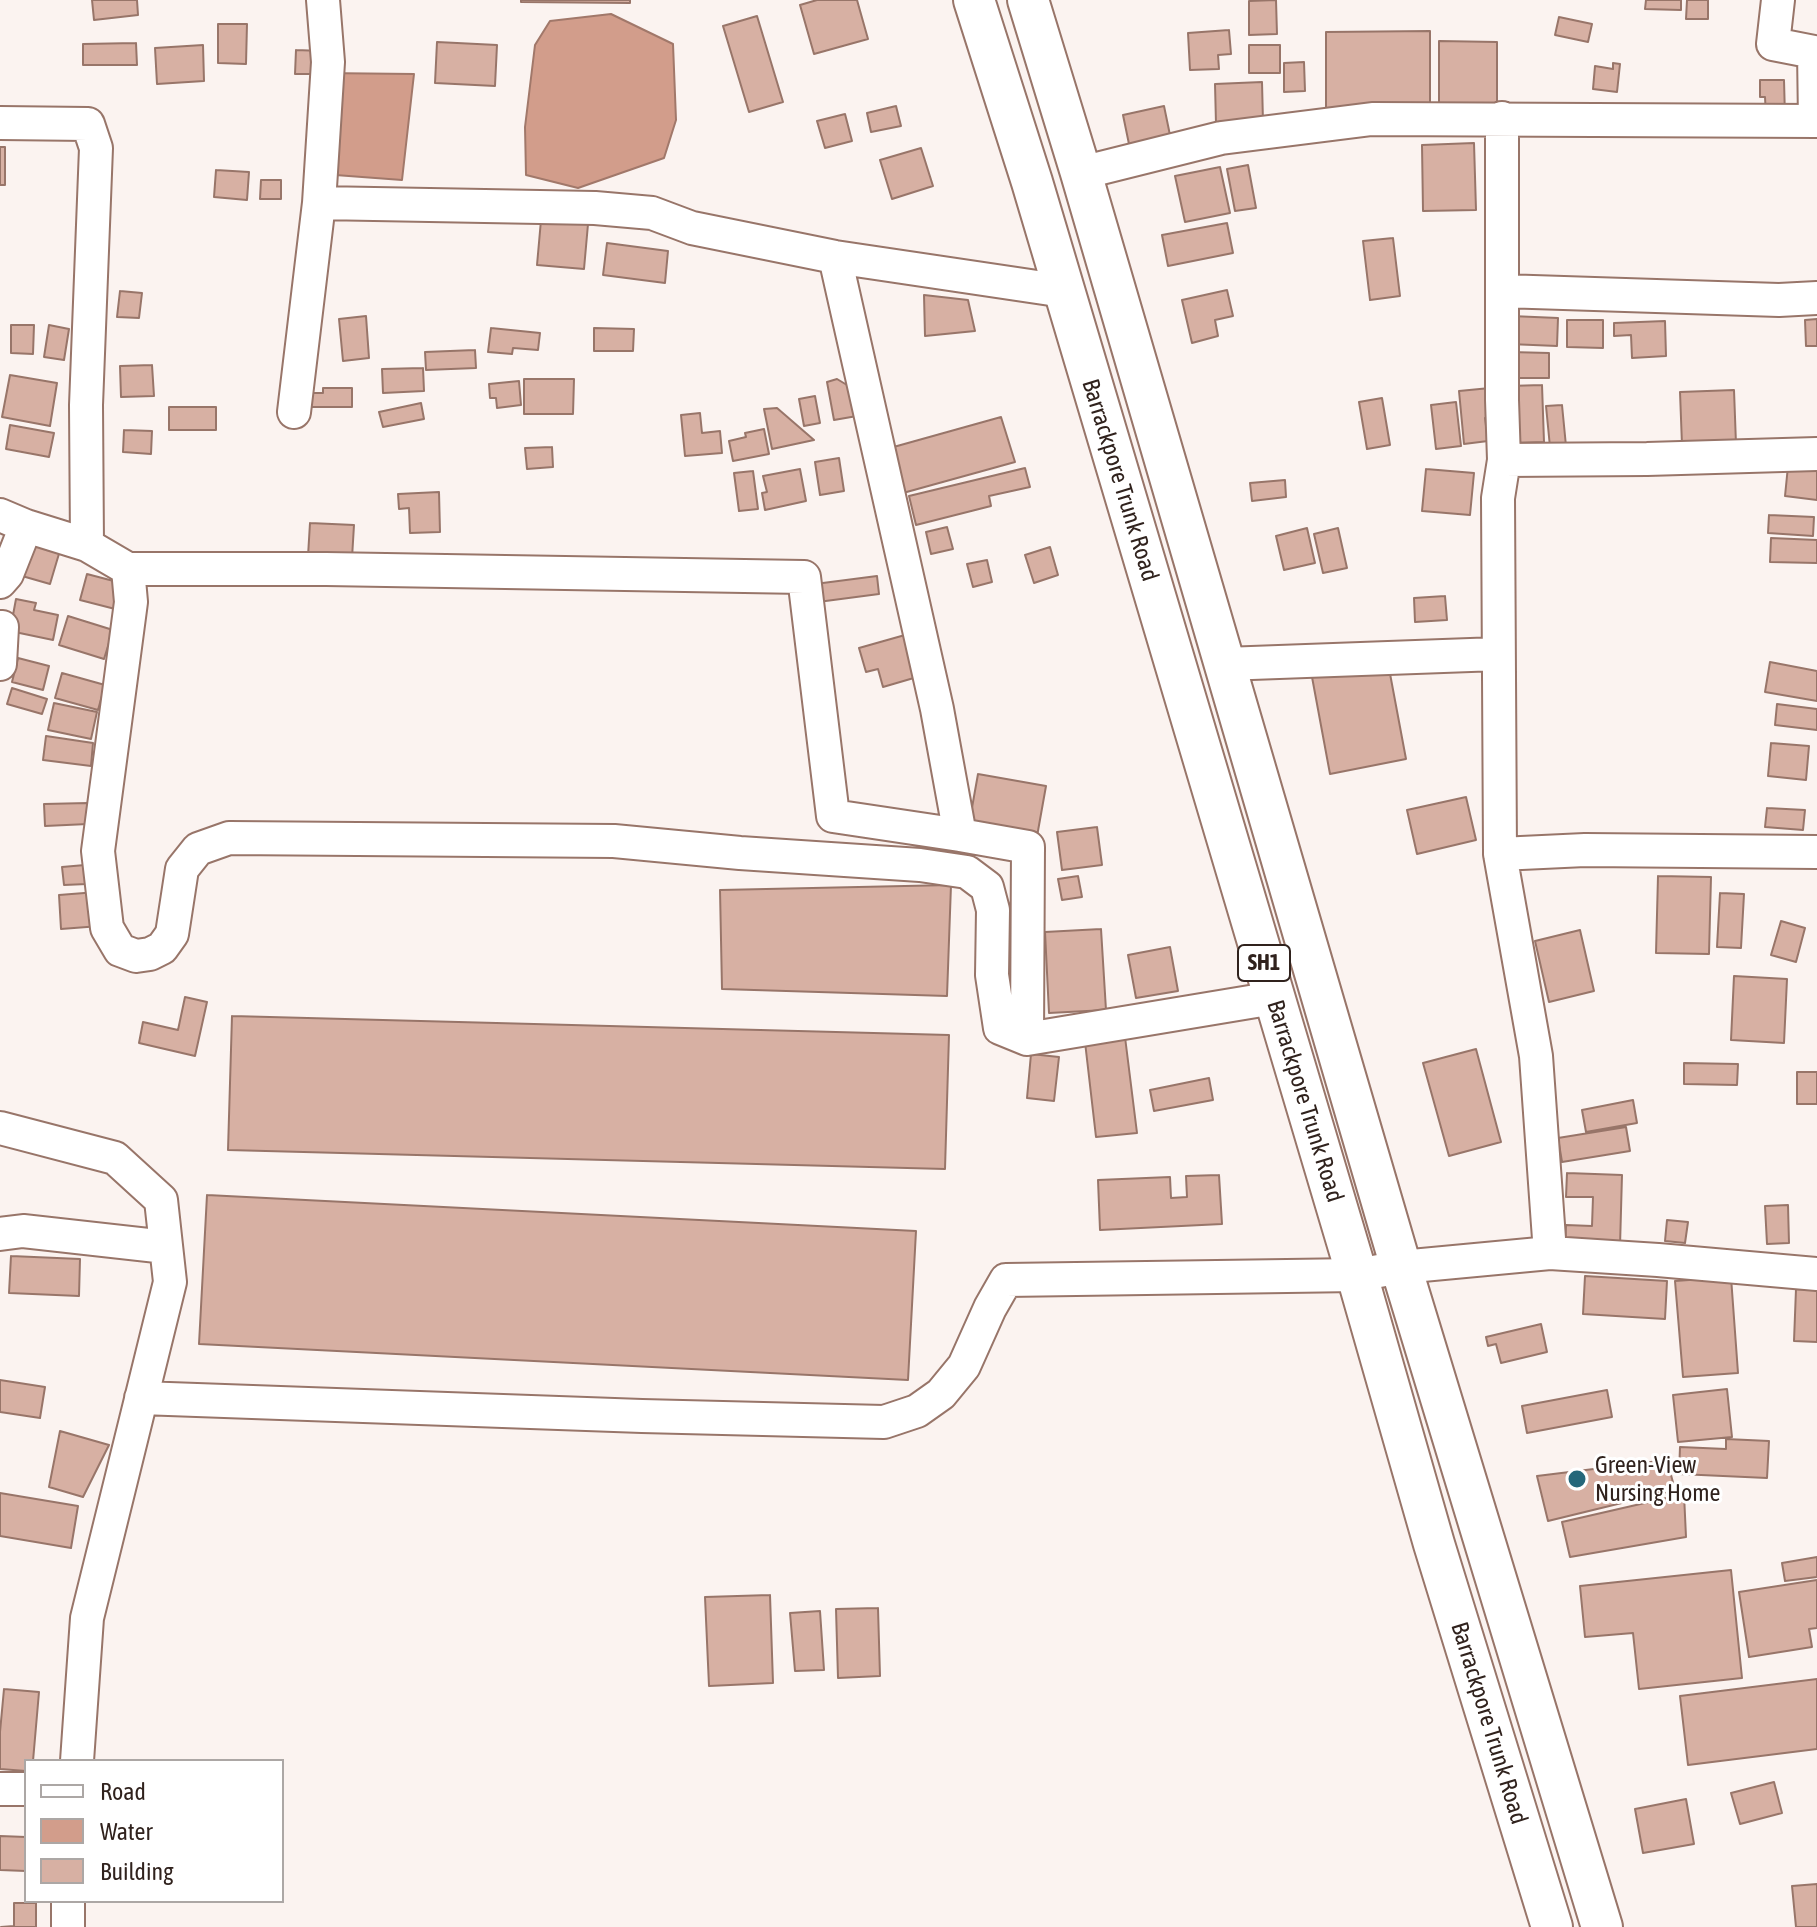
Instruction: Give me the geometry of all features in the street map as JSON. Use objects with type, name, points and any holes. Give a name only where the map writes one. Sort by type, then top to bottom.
[{"type":"main road","name":"Barrackpore Trunk Road","points":[[974,0],[1032,182],[1357,1275],[1438,1559],[1552,1927]]},
{"type":"main road","name":"Barrackpore Trunk Road","points":[[1028,0],[1401,1267],[1602,1927]]},
{"type":"street","points":[[294,412],[319,203],[328,62],[323,0]]},
{"type":"street","points":[[1081,173],[1221,138],[1372,119],[1816,121],[1814,52],[1773,44],[1778,0]]},
{"type":"street","points":[[1502,118],[1504,460],[1498,498],[1500,854],[1536,1056],[1550,1253]]},
{"type":"street","points":[[0,123],[88,124],[96,148],[86,405],[87,545]]},
{"type":"street","points":[[319,203],[595,208],[652,213],[692,228],[835,257],[1064,291]]},
{"type":"street","points":[[835,257],[937,709],[960,835]]},
{"type":"street","points":[[1502,291],[1779,300],[1817,298]]},
{"type":"street","points":[[1504,460],[1817,454]]},
{"type":"street","points":[[0,582],[7,574],[13,520],[87,545],[128,569],[804,577],[833,816],[1028,847],[1027,1039]]},
{"type":"street","points":[[128,569],[131,602],[98,851],[107,928],[120,950],[136,956],[162,948],[172,934],[182,869],[198,849],[229,838],[614,841],[920,865],[967,872],[987,887],[993,910],[992,975],[1000,1028],[1027,1039],[1274,998]]},
{"type":"street","points":[[0,664],[1,623]]},
{"type":"street","points":[[1224,664],[1498,654]]},
{"type":"street","points":[[1500,854],[1585,850],[1817,852]]},
{"type":"street","points":[[0,1128],[115,1158],[161,1200],[170,1282],[87,1618],[77,1759]]},
{"type":"street","points":[[0,1234],[23,1231],[166,1247]]},
{"type":"street","points":[[141,1398],[884,1422],[917,1411],[941,1394],[964,1366],[1006,1280],[1357,1275],[1401,1267],[1550,1253],[1817,1274]]},
{"type":"street","points":[[0,1789],[24,1789]]},
{"type":"street","points":[[68,1903],[68,1927]]},
{"type":"water","points":[[611,14],[673,44],[676,120],[664,158],[578,188],[526,175],[525,127],[535,45],[550,21]]},
{"type":"water","points":[[321,73],[414,74],[402,180],[322,174]]},
{"type":"building","points":[[92,0],[137,0],[138,15],[94,20]]},
{"type":"building","points":[[630,0],[630,3],[521,2]]},
{"type":"building","points":[[817,0],[857,0],[868,39],[814,54],[800,5]]},
{"type":"building","points":[[1276,0],[1277,34],[1249,35],[1249,1]]},
{"type":"building","points":[[1646,0],[1681,0],[1681,10],[1645,9]]},
{"type":"building","points":[[1687,0],[1708,0],[1708,19],[1686,19]]},
{"type":"building","points":[[757,16],[783,102],[749,112],[723,26]]},
{"type":"building","points":[[1559,17],[1592,24],[1588,42],[1555,35]]},
{"type":"building","points":[[218,24],[247,24],[246,64],[218,63]]},
{"type":"building","points":[[1229,30],[1231,54],[1218,55],[1219,69],[1190,70],[1188,33]]},
{"type":"building","points":[[1430,31],[1430,114],[1326,115],[1326,32]]},
{"type":"building","points":[[1439,41],[1497,42],[1497,108],[1439,108]]},
{"type":"building","points":[[437,42],[497,45],[495,86],[435,83]]},
{"type":"building","points":[[136,43],[137,65],[83,65],[83,44]]},
{"type":"building","points":[[203,45],[204,81],[157,84],[155,48]]},
{"type":"building","points":[[1249,45],[1280,45],[1280,73],[1249,73]]},
{"type":"building","points":[[296,50],[322,51],[321,74],[295,74]]},
{"type":"building","points":[[1304,62],[1305,91],[1284,92],[1284,63]]},
{"type":"building","points":[[1613,63],[1620,64],[1617,92],[1593,89],[1595,66],[1613,69]]},
{"type":"building","points":[[1760,80],[1784,80],[1785,117],[1766,117],[1765,97],[1760,97]]},
{"type":"building","points":[[1262,82],[1263,122],[1216,124],[1215,84]]},
{"type":"building","points":[[896,106],[901,126],[871,132],[867,113]]},
{"type":"building","points":[[1164,106],[1171,140],[1130,149],[1123,115]]},
{"type":"building","points":[[845,114],[852,141],[825,148],[817,121]]},
{"type":"building","points":[[1474,143],[1476,210],[1423,211],[1422,145]]},
{"type":"building","points":[[0,147],[5,147],[5,185],[0,185]]},
{"type":"building","points":[[921,148],[933,186],[892,199],[880,160]]},
{"type":"building","points":[[1248,165],[1256,208],[1235,211],[1227,169]]},
{"type":"building","points":[[1220,167],[1230,213],[1185,222],[1175,176]]},
{"type":"building","points":[[216,170],[249,172],[247,200],[214,197]]},
{"type":"building","points":[[261,180],[281,180],[281,199],[260,199]]},
{"type":"building","points":[[541,220],[588,224],[584,269],[537,265]]},
{"type":"building","points":[[1227,223],[1233,253],[1168,266],[1162,235]]},
{"type":"building","points":[[1393,238],[1400,296],[1370,300],[1363,241]]},
{"type":"building","points":[[607,243],[668,251],[665,283],[603,275]]},
{"type":"building","points":[[1227,290],[1233,316],[1215,320],[1218,336],[1192,343],[1182,300]]},
{"type":"building","points":[[120,291],[142,293],[139,318],[117,317]]},
{"type":"building","points":[[924,295],[968,300],[975,331],[925,336]]},
{"type":"building","points":[[366,316],[369,358],[343,361],[339,319]]},
{"type":"building","points":[[1511,316],[1558,318],[1557,346],[1509,344]]},
{"type":"building","points":[[1817,319],[1817,346],[1806,346],[1805,320]]},
{"type":"building","points":[[1567,320],[1603,320],[1603,348],[1567,347]]},
{"type":"building","points":[[1665,321],[1666,356],[1632,358],[1631,335],[1614,336],[1614,323]]},
{"type":"building","points":[[11,325],[34,325],[33,354],[11,353]]},
{"type":"building","points":[[49,325],[69,329],[64,360],[44,357]]},
{"type":"building","points":[[491,328],[540,333],[538,350],[513,348],[512,354],[488,352]]},
{"type":"building","points":[[594,328],[634,329],[633,351],[594,351]]},
{"type":"building","points":[[475,350],[476,368],[426,370],[425,352]]},
{"type":"building","points":[[1510,352],[1549,353],[1549,378],[1509,378]]},
{"type":"building","points":[[152,365],[154,396],[121,397],[120,366]]},
{"type":"building","points":[[423,368],[424,391],[383,393],[382,369]]},
{"type":"building","points":[[10,375],[57,383],[50,426],[2,417]]},
{"type":"building","points":[[524,379],[574,379],[573,414],[524,414]]},
{"type":"building","points":[[837,379],[852,388],[857,416],[834,420],[827,382]]},
{"type":"building","points":[[519,381],[521,405],[497,408],[496,398],[490,398],[489,384]]},
{"type":"building","points":[[1542,385],[1544,442],[1511,443],[1509,386]]},
{"type":"building","points":[[323,388],[352,388],[352,407],[309,407],[309,393],[323,393]]},
{"type":"building","points":[[1490,388],[1493,417],[1485,418],[1488,441],[1464,444],[1459,391]]},
{"type":"building","points":[[1734,390],[1736,444],[1682,445],[1680,392]]},
{"type":"building","points":[[815,396],[820,423],[804,426],[799,399]]},
{"type":"building","points":[[1382,398],[1390,445],[1367,449],[1359,402]]},
{"type":"building","points":[[1456,402],[1461,446],[1436,449],[1431,405]]},
{"type":"building","points":[[421,403],[424,419],[383,427],[379,412]]},
{"type":"building","points":[[1562,405],[1566,446],[1550,447],[1546,406]]},
{"type":"building","points":[[169,407],[216,407],[216,430],[169,430]]},
{"type":"building","points":[[777,408],[814,440],[772,449],[764,409]]},
{"type":"building","points":[[700,413],[702,433],[720,431],[722,453],[685,456],[681,415]]},
{"type":"building","points":[[1001,417],[1015,462],[903,493],[890,448]]},
{"type":"building","points":[[10,425],[54,433],[49,457],[6,449]]},
{"type":"building","points":[[764,429],[769,454],[733,461],[729,441]]},
{"type":"building","points":[[124,430],[152,431],[151,454],[123,452]]},
{"type":"building","points":[[552,447],[553,467],[527,469],[525,448]]},
{"type":"building","points":[[839,458],[844,491],[820,495],[815,462]]},
{"type":"building","points":[[1788,466],[1817,469],[1817,500],[1785,496]]},
{"type":"building","points":[[1025,468],[1030,487],[989,496],[991,506],[916,525],[909,496]]},
{"type":"building","points":[[800,469],[806,501],[765,510],[762,493],[767,492],[763,476]]},
{"type":"building","points":[[1426,469],[1474,473],[1470,515],[1422,511]]},
{"type":"building","points":[[753,471],[758,509],[739,511],[734,473]]},
{"type":"building","points":[[1285,480],[1286,497],[1252,501],[1250,483]]},
{"type":"building","points":[[439,492],[440,532],[410,533],[409,508],[399,509],[398,494]]},
{"type":"building","points":[[1769,515],[1814,517],[1813,536],[1768,533]]},
{"type":"building","points":[[310,523],[354,525],[352,558],[308,556]]},
{"type":"building","points":[[947,527],[953,549],[931,554],[926,532]]},
{"type":"building","points":[[1307,528],[1315,563],[1284,570],[1276,536]]},
{"type":"building","points":[[1338,528],[1347,568],[1323,573],[1314,534]]},
{"type":"building","points":[[26,537],[61,547],[50,584],[15,574]]},
{"type":"building","points":[[1771,538],[1817,540],[1817,563],[1770,562]]},
{"type":"building","points":[[1050,547],[1058,575],[1034,583],[1025,555]]},
{"type":"building","points":[[987,560],[992,582],[973,587],[967,564]]},
{"type":"building","points":[[87,574],[125,584],[119,610],[80,600]]},
{"type":"building","points":[[877,576],[879,594],[818,602],[815,584]]},
{"type":"building","points":[[1445,596],[1447,620],[1415,622],[1414,598]]},
{"type":"building","points":[[16,599],[36,603],[34,610],[58,615],[53,640],[10,631]]},
{"type":"building","points":[[68,616],[113,630],[104,659],[59,645]]},
{"type":"building","points":[[912,633],[924,675],[883,687],[878,669],[866,672],[859,648]]},
{"type":"building","points":[[18,658],[49,666],[43,690],[12,682]]},
{"type":"building","points":[[1770,662],[1817,671],[1817,701],[1765,692]]},
{"type":"building","points":[[1388,663],[1406,759],[1330,774],[1312,677]]},
{"type":"building","points":[[62,673],[105,685],[98,710],[55,698]]},
{"type":"building","points":[[12,688],[47,699],[42,714],[7,704]]},
{"type":"building","points":[[54,703],[97,712],[91,739],[48,730]]},
{"type":"building","points":[[1777,704],[1817,709],[1817,730],[1775,725]]},
{"type":"building","points":[[46,736],[93,743],[91,766],[43,760]]},
{"type":"building","points":[[1771,743],[1809,746],[1806,780],[1768,776]]},
{"type":"building","points":[[978,774],[1046,786],[1036,842],[968,830]]},
{"type":"building","points":[[1466,797],[1476,840],[1417,854],[1407,810]]},
{"type":"building","points":[[88,803],[88,824],[45,826],[44,804]]},
{"type":"building","points":[[1767,808],[1805,810],[1803,830],[1765,827]]},
{"type":"building","points":[[1097,827],[1102,865],[1062,870],[1057,832]]},
{"type":"building","points":[[85,865],[87,884],[64,885],[62,867]]},
{"type":"building","points":[[1078,876],[1082,897],[1062,900],[1058,879]]},
{"type":"building","points":[[1658,876],[1711,877],[1709,954],[1656,953]]},
{"type":"building","points":[[951,885],[947,996],[722,989],[720,890]]},
{"type":"building","points":[[97,892],[100,926],[61,929],[59,895]]},
{"type":"building","points":[[1720,893],[1744,894],[1741,948],[1717,947]]},
{"type":"building","points":[[1781,921],[1805,928],[1796,962],[1771,955]]},
{"type":"building","points":[[1101,929],[1106,1010],[1049,1013],[1045,932]]},
{"type":"building","points":[[1580,930],[1594,991],[1549,1002],[1535,941]]},
{"type":"building","points":[[1170,947],[1178,991],[1136,998],[1128,955]]},
{"type":"building","points":[[1734,976],[1787,979],[1784,1043],[1731,1040]]},
{"type":"building","points":[[185,997],[207,1002],[195,1056],[139,1043],[143,1022],[178,1030]]},
{"type":"building","points":[[232,1016],[949,1035],[945,1169],[228,1150]]},
{"type":"building","points":[[1125,1037],[1137,1133],[1096,1137],[1085,1042]]},
{"type":"building","points":[[1476,1049],[1501,1142],[1449,1156],[1423,1063]]},
{"type":"building","points":[[1031,1054],[1059,1057],[1054,1101],[1027,1098]]},
{"type":"building","points":[[1684,1063],[1738,1064],[1737,1085],[1684,1084]]},
{"type":"building","points":[[1797,1072],[1817,1072],[1817,1104],[1797,1104]]},
{"type":"building","points":[[1209,1078],[1213,1100],[1154,1111],[1150,1090]]},
{"type":"building","points":[[1633,1100],[1637,1123],[1586,1132],[1582,1110]]},
{"type":"building","points":[[1626,1127],[1630,1151],[1562,1162],[1558,1138]]},
{"type":"building","points":[[1567,1173],[1622,1175],[1620,1246],[1565,1244],[1566,1225],[1592,1226],[1593,1197],[1566,1197]]},
{"type":"building","points":[[1219,1175],[1222,1224],[1100,1230],[1098,1180],[1170,1177],[1171,1198],[1187,1197],[1186,1176]]},
{"type":"building","points":[[207,1195],[916,1231],[908,1380],[199,1344]]},
{"type":"building","points":[[1788,1205],[1789,1243],[1767,1244],[1765,1206]]},
{"type":"building","points":[[1667,1220],[1688,1222],[1685,1243],[1665,1241]]},
{"type":"building","points":[[11,1256],[80,1259],[79,1296],[9,1293]]},
{"type":"building","points":[[1585,1276],[1667,1281],[1665,1319],[1583,1314]]},
{"type":"building","points":[[1731,1277],[1738,1373],[1683,1377],[1675,1281]]},
{"type":"building","points":[[1796,1289],[1817,1290],[1817,1342],[1794,1341]]},
{"type":"building","points":[[1541,1324],[1547,1352],[1501,1363],[1496,1344],[1488,1346],[1486,1337]]},
{"type":"building","points":[[0,1380],[45,1387],[40,1418],[0,1412]]},
{"type":"building","points":[[1727,1389],[1732,1437],[1678,1442],[1673,1395]]},
{"type":"building","points":[[1607,1390],[1612,1417],[1527,1433],[1522,1406]]},
{"type":"building","points":[[60,1431],[109,1445],[83,1497],[49,1487]]},
{"type":"building","points":[[1726,1439],[1769,1441],[1767,1478],[1679,1474],[1680,1447],[1726,1449]]},
{"type":"building","points":[[1667,1460],[1675,1490],[1548,1521],[1537,1476]]},
{"type":"building","points":[[0,1493],[78,1506],[71,1548],[0,1536]]},
{"type":"building","points":[[1684,1494],[1686,1537],[1570,1557],[1562,1522]]},
{"type":"building","points":[[1817,1557],[1817,1577],[1785,1581],[1782,1563]]},
{"type":"building","points":[[1731,1570],[1742,1678],[1639,1689],[1633,1633],[1585,1637],[1580,1586]]},
{"type":"building","points":[[1817,1580],[1817,1628],[1809,1629],[1812,1647],[1749,1657],[1739,1592]]},
{"type":"building","points":[[770,1595],[773,1683],[709,1686],[705,1597]]},
{"type":"building","points":[[878,1608],[880,1676],[838,1678],[836,1609]]},
{"type":"building","points":[[820,1611],[824,1670],[795,1671],[790,1613]]},
{"type":"building","points":[[1817,1679],[1817,1749],[1688,1765],[1680,1696]]},
{"type":"building","points":[[4,1689],[39,1692],[33,1759],[24,1759],[24,1771],[0,1769]]},
{"type":"building","points":[[1774,1782],[1782,1813],[1740,1824],[1731,1793]]},
{"type":"building","points":[[1686,1799],[1694,1844],[1643,1853],[1635,1809]]},
{"type":"building","points":[[0,1836],[24,1837],[24,1871],[0,1870]]},
{"type":"building","points":[[1817,1884],[1817,1927],[1796,1927],[1792,1886]]},
{"type":"building","points":[[14,1903],[36,1903],[36,1927],[1,1927],[14,1926]]},
{"type":"place","name":"Green-View Nursing Home","points":[[1577,1479]]}]
